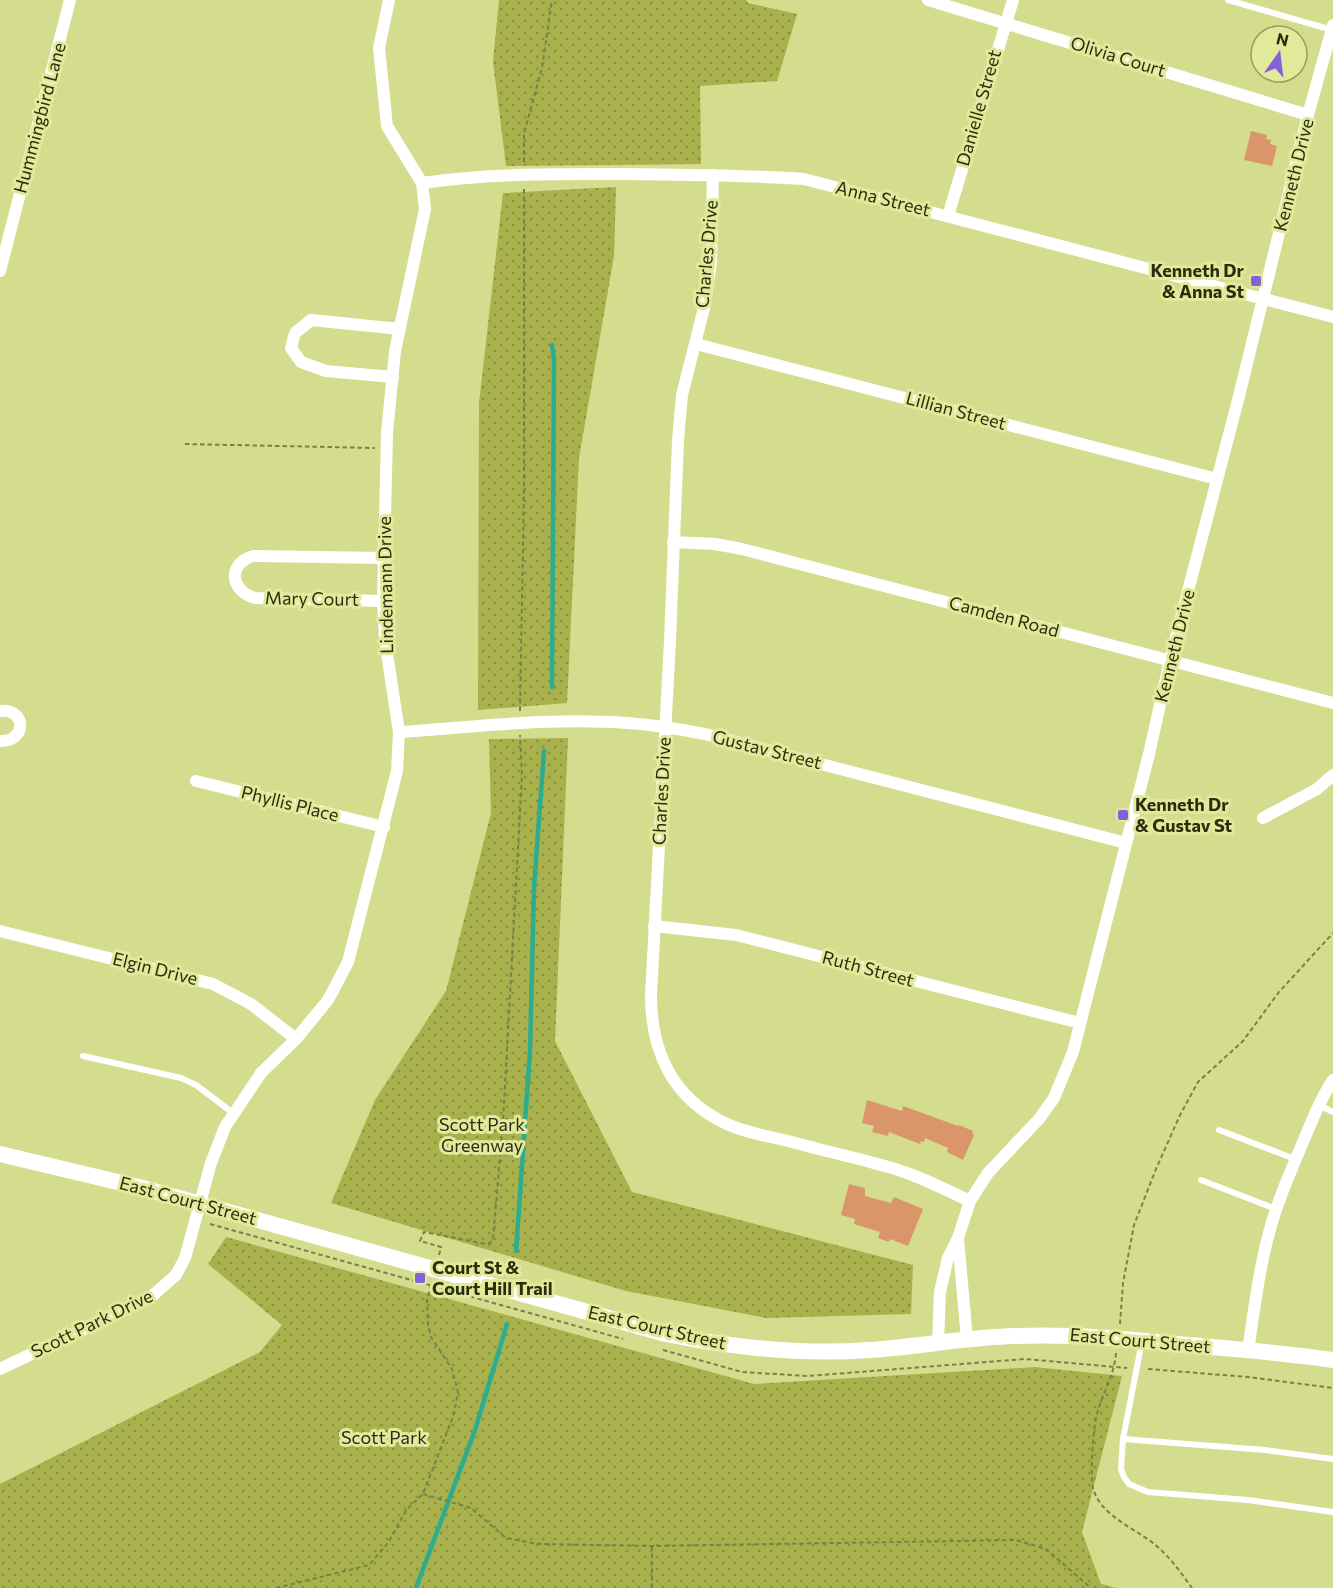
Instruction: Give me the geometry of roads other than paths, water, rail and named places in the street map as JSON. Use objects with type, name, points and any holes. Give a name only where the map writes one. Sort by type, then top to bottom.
[{"type":"street","name":"Hummingbird Lane","points":[[0,271],[70,0]]},
{"type":"street","name":"Lindemann Drive","points":[[200,1203],[218,1143],[233,1113],[261,1073],[296,1039],[328,1000],[348,962],[397,771],[399,732],[389,676],[383,601],[387,449],[400,329],[425,209],[422,183],[387,126],[379,48],[390,0]]},
{"type":"street","name":"Olivia Court","points":[[928,0],[1308,116]]},
{"type":"street","name":"Danielle Street","points":[[948,216],[1013,0]]},
{"type":"street","name":"Kenneth Drive","points":[[938,1342],[940,1292],[948,1258],[958,1238],[970,1201],[988,1173],[1039,1119],[1054,1098],[1072,1052],[1332,28]]},
{"type":"street","name":"Anna Street","points":[[422,183],[462,177],[524,174],[749,175],[804,179],[1333,316]]},
{"type":"street","name":"Charles Drive","points":[[713,175],[711,263],[704,308],[682,395],[654,926],[651,995],[654,1035],[669,1073],[693,1102],[727,1124],[906,1172],[970,1201]]},
{"type":"street","points":[[393,377],[326,370],[301,362],[291,348],[295,333],[311,320],[400,329]]},
{"type":"street","name":"Lillian Street","points":[[696,344],[1217,479]]},
{"type":"street","name":"Camden Road","points":[[674,542],[715,544],[742,549],[1333,703]]},
{"type":"street","name":"Mary Court","points":[[383,601],[255,598],[239,591],[235,582],[235,573],[238,564],[253,556],[384,558]]},
{"type":"street","points":[[0,711],[15,712],[19,718],[20,727],[17,735],[10,741],[0,741]]},
{"type":"street","name":"Gustav Street","points":[[399,732],[583,722],[665,727],[716,737],[1126,843]]},
{"type":"street","points":[[1263,818],[1317,789],[1333,775]]},
{"type":"street","name":"Phyllis Place","points":[[196,781],[384,827]]},
{"type":"street","name":"Ruth Street","points":[[654,926],[736,935],[1080,1023]]},
{"type":"street","name":"Elgin Drive","points":[[0,931],[213,984],[250,1004],[296,1039]]},
{"type":"street","points":[[1248,1350],[1259,1274],[1276,1210],[1319,1105],[1333,1080]]},
{"type":"street","name":"East Court Street","points":[[0,1154],[200,1203],[666,1334],[707,1342],[748,1348],[832,1352],[873,1350],[967,1339],[1063,1335],[1248,1350],[1333,1360]]},
{"type":"street","name":"Scott Park Drive","points":[[0,1369],[151,1297],[165,1286],[176,1275],[185,1258],[200,1203]]},
{"type":"street","name":"Kenneth Drive","points":[[958,1238],[967,1339]]},
{"type":"lane","points":[[1228,0],[1254,3],[1332,28]]},
{"type":"lane","points":[[83,1056],[180,1078],[196,1085],[233,1113]]},
{"type":"lane","points":[[1319,1105],[1333,1112]]},
{"type":"lane","points":[[1220,1130],[1296,1159]]},
{"type":"lane","points":[[1201,1180],[1276,1210]]},
{"type":"lane","points":[[1143,1341],[1122,1439],[1120,1469],[1129,1484],[1148,1492],[1248,1500],[1333,1512]]},
{"type":"lane","points":[[1122,1439],[1265,1450],[1333,1459]]},
{"type":"waterway","points":[[552,345],[554,360],[552,687]]},
{"type":"waterway","points":[[516,1251],[530,1051],[534,887],[544,751]]},
{"type":"waterway","points":[[416,1588],[475,1430],[507,1324]]},
{"type":"place","name":"Kenneth Dr & Anna St","points":[[1256,281]]},
{"type":"place","name":"Kenneth Dr & Gustav St","points":[[1123,815]]},
{"type":"place","name":"Court St & Court Hill Trail","points":[[420,1278]]},
{"type":"park label","name":"Scott Park Greenway","points":[[482,1135]]},
{"type":"park label","name":"Scott Park","points":[[384,1438]]}]
